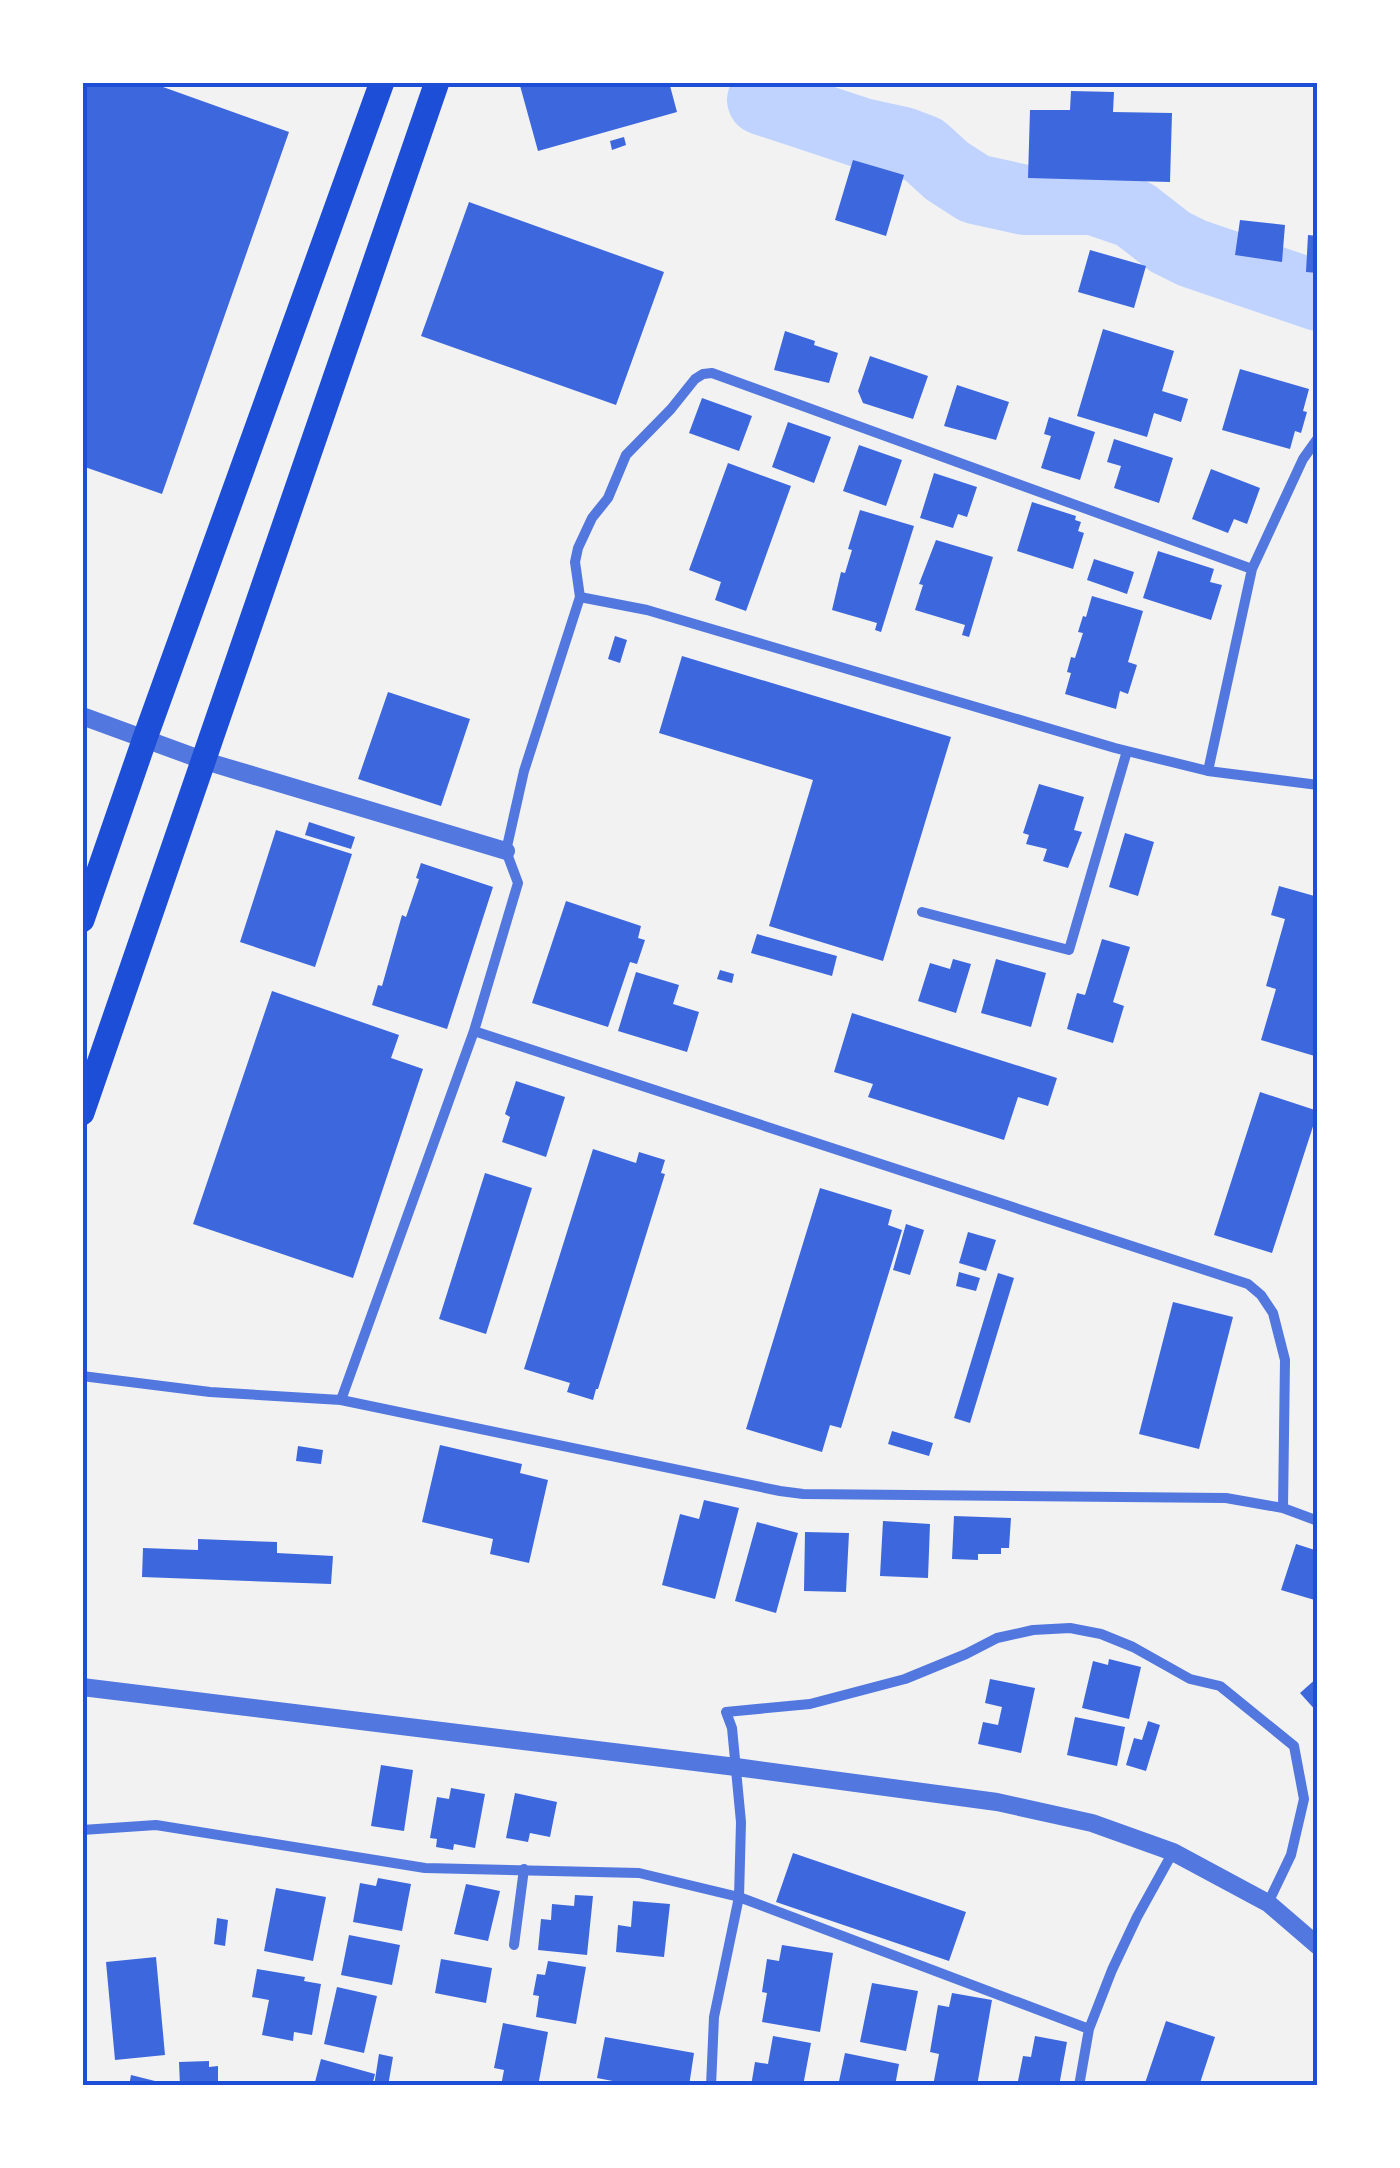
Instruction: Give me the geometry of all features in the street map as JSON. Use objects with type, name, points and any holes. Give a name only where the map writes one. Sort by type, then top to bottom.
[{"type":"main road","points":[[82,920],[382,82]]},
{"type":"main road","points":[[82,1113],[436,82]]},
{"type":"street","points":[[340,1400],[474,1031],[518,883],[506,851],[524,770],[580,596],[575,562],[578,548],[592,518],[608,498],[626,455],[695,380],[712,373],[1252,569]]},
{"type":"street","points":[[1208,771],[1252,569],[1303,459],[1318,438]]},
{"type":"street","points":[[580,596],[665,616],[1127,751],[1208,771],[1318,785]]},
{"type":"street","points":[[82,716],[205,761],[506,851]]},
{"type":"street","points":[[922,912],[1069,950],[1127,751]]},
{"type":"street","points":[[474,1031],[1248,1284],[1273,1313],[1286,1360],[1283,1508]]},
{"type":"street","points":[[82,1376],[210,1392],[340,1400],[792,1492],[1226,1498],[1283,1508],[1318,1521]]},
{"type":"street","points":[[711,2086],[714,2017],[738,1896],[741,1822],[732,1728],[726,1712],[810,1704],[905,1679],[1015,1634],[1070,1628],[1101,1634],[1133,1646],[1190,1679],[1220,1686],[1294,1746],[1304,1799],[1291,1855],[1268,1903]]},
{"type":"street","points":[[82,1687],[997,1802],[1092,1822],[1172,1852],[1268,1903],[1318,1946]]},
{"type":"street","points":[[82,1830],[156,1825],[425,1868],[639,1873],[738,1896],[1089,2028]]},
{"type":"street","points":[[1078,2086],[1089,2028],[1136,1917],[1172,1852]]},
{"type":"street","points":[[514,1945],[524,1870]]},
{"type":"building","points":[[82,82],[149,82],[289,132],[162,494],[82,466]]},
{"type":"building","points":[[519,82],[669,82],[677,112],[538,151]]},
{"type":"building","points":[[1071,91],[1114,92],[1113,112],[1172,113],[1170,182],[1028,178],[1030,110],[1070,110]]},
{"type":"building","points":[[624,137],[626,145],[612,150],[610,141]]},
{"type":"building","points":[[853,160],[904,175],[886,236],[835,220]]},
{"type":"building","points":[[469,202],[664,272],[616,405],[421,336]]},
{"type":"building","points":[[1240,220],[1285,225],[1282,262],[1235,255]]},
{"type":"building","points":[[1308,235],[1318,236],[1318,273],[1306,272]]},
{"type":"building","points":[[1090,250],[1146,266],[1134,308],[1078,292]]},
{"type":"building","points":[[1103,329],[1174,351],[1162,391],[1188,399],[1181,422],[1154,413],[1147,437],[1077,416]]},
{"type":"building","points":[[785,331],[838,353],[829,383],[774,370]]},
{"type":"building","points":[[870,356],[928,376],[913,419],[863,403],[858,391]]},
{"type":"building","points":[[1240,369],[1309,389],[1301,433],[1295,431],[1290,449],[1222,430]]},
{"type":"building","points":[[957,385],[1009,402],[996,440],[944,426]]},
{"type":"building","points":[[702,398],[752,416],[739,451],[689,433]]},
{"type":"building","points":[[1049,417],[1095,432],[1080,480],[1041,468],[1051,436],[1044,434]]},
{"type":"building","points":[[788,422],[831,437],[814,483],[772,467]]},
{"type":"building","points":[[1114,439],[1173,458],[1159,503],[1114,488],[1121,466],[1107,462]]},
{"type":"building","points":[[859,445],[902,460],[886,506],[843,491]]},
{"type":"building","points":[[728,463],[791,486],[746,611],[715,600],[721,582],[689,570]]},
{"type":"building","points":[[1211,469],[1260,488],[1247,524],[1234,519],[1228,533],[1192,519]]},
{"type":"building","points":[[934,473],[977,487],[967,517],[958,514],[953,528],[920,518]]},
{"type":"building","points":[[1032,502],[1076,516],[1075,520],[1081,522],[1078,531],[1084,533],[1073,569],[1017,551]]},
{"type":"building","points":[[860,510],[914,526],[881,632],[875,630],[877,623],[832,610],[841,572],[845,573],[852,550],[848,549]]},
{"type":"building","points":[[936,540],[993,557],[969,637],[962,635],[965,625],[915,610],[923,585],[919,584]]},
{"type":"building","points":[[1158,551],[1214,569],[1210,582],[1222,585],[1211,620],[1143,598]]},
{"type":"building","points":[[1094,559],[1134,572],[1127,594],[1087,580]]},
{"type":"building","points":[[1092,596],[1143,611],[1128,662],[1137,665],[1128,694],[1120,691],[1116,709],[1065,694],[1071,657],[1075,658],[1083,633],[1078,632]]},
{"type":"building","points":[[615,636],[627,640],[620,663],[608,659]]},
{"type":"building","points":[[682,656],[951,737],[883,961],[769,926],[813,780],[659,733]]},
{"type":"building","points":[[388,692],[470,719],[441,806],[358,779]]},
{"type":"building","points":[[1039,784],[1084,797],[1074,830],[1082,832],[1068,868],[1043,861],[1047,849],[1026,844],[1029,835],[1023,833]]},
{"type":"building","points":[[309,822],[355,837],[351,849],[305,835]]},
{"type":"building","points":[[276,830],[352,854],[315,967],[240,942]]},
{"type":"building","points":[[1125,833],[1154,842],[1138,896],[1109,887]]},
{"type":"building","points":[[421,863],[493,887],[447,1029],[372,1005],[378,985],[382,986],[402,915],[406,917]]},
{"type":"building","points":[[1279,886],[1318,897],[1318,1057],[1261,1040],[1276,989],[1266,986],[1285,919],[1271,915]]},
{"type":"building","points":[[566,901],[641,926],[638,938],[645,940],[637,964],[630,962],[608,1027],[532,1003]]},
{"type":"building","points":[[757,934],[837,956],[832,976],[751,953]]},
{"type":"building","points":[[1102,939],[1130,947],[1113,1002],[1124,1006],[1113,1043],[1067,1029],[1077,993],[1085,995]]},
{"type":"building","points":[[953,959],[971,964],[956,1013],[918,1001],[930,963],[950,969]]},
{"type":"building","points":[[996,959],[1046,973],[1031,1027],[981,1013]]},
{"type":"building","points":[[720,970],[734,974],[732,983],[717,979]]},
{"type":"building","points":[[636,972],[679,985],[673,1004],[699,1012],[687,1052],[618,1031]]},
{"type":"building","points":[[272,991],[399,1035],[391,1058],[423,1069],[353,1278],[193,1224]]},
{"type":"building","points":[[852,1013],[1057,1078],[1048,1106],[1018,1097],[1004,1140],[868,1097],[873,1084],[834,1072]]},
{"type":"building","points":[[516,1081],[565,1097],[546,1157],[502,1142],[510,1117],[505,1114]]},
{"type":"building","points":[[1260,1092],[1318,1111],[1272,1253],[1214,1235]]},
{"type":"building","points":[[593,1149],[636,1163],[639,1152],[665,1160],[661,1173],[665,1174],[593,1400],[567,1392],[570,1383],[524,1369]]},
{"type":"building","points":[[485,1173],[532,1188],[486,1334],[439,1319]]},
{"type":"building","points":[[820,1188],[892,1210],[888,1225],[902,1230],[841,1428],[830,1425],[822,1452],[746,1429]]},
{"type":"building","points":[[906,1224],[924,1230],[910,1275],[893,1270]]},
{"type":"building","points":[[968,1232],[996,1240],[986,1271],[959,1263]]},
{"type":"building","points":[[959,1272],[980,1278],[976,1291],[956,1286]]},
{"type":"building","points":[[998,1273],[1014,1278],[970,1423],[954,1418]]},
{"type":"building","points":[[1173,1302],[1233,1317],[1199,1449],[1139,1434]]},
{"type":"building","points":[[892,1431],[933,1443],[929,1456],[888,1444]]},
{"type":"building","points":[[440,1445],[522,1464],[520,1473],[548,1480],[529,1563],[490,1554],[493,1539],[422,1522]]},
{"type":"building","points":[[298,1446],[323,1450],[321,1464],[296,1461]]},
{"type":"building","points":[[704,1500],[739,1508],[715,1599],[662,1585],[680,1514],[699,1519]]},
{"type":"building","points":[[954,1516],[1011,1518],[1009,1548],[1001,1548],[1001,1554],[978,1554],[978,1560],[952,1559]]},
{"type":"building","points":[[883,1521],[930,1524],[928,1578],[880,1576]]},
{"type":"building","points":[[757,1522],[798,1533],[776,1613],[735,1601]]},
{"type":"building","points":[[805,1532],[849,1533],[846,1592],[804,1591]]},
{"type":"building","points":[[198,1539],[277,1542],[277,1553],[333,1556],[331,1584],[142,1577],[143,1548],[198,1550]]},
{"type":"building","points":[[1296,1544],[1318,1551],[1318,1601],[1281,1590]]},
{"type":"building","points":[[1109,1659],[1141,1667],[1129,1719],[1082,1708],[1093,1661],[1108,1665]]},
{"type":"building","points":[[1318,1677],[1318,1713],[1300,1693]]},
{"type":"building","points":[[990,1679],[1035,1688],[1021,1753],[978,1744],[983,1722],[998,1725],[1002,1707],[985,1703]]},
{"type":"building","points":[[1075,1717],[1125,1727],[1117,1766],[1067,1755]]},
{"type":"building","points":[[1148,1721],[1160,1725],[1146,1771],[1126,1765],[1134,1738],[1142,1740]]},
{"type":"building","points":[[381,1765],[413,1770],[404,1831],[371,1826]]},
{"type":"building","points":[[451,1788],[485,1794],[475,1848],[454,1844],[453,1850],[436,1847],[437,1839],[430,1838],[437,1797],[449,1799]]},
{"type":"building","points":[[515,1793],[557,1802],[550,1837],[530,1833],[528,1842],[506,1838]]},
{"type":"building","points":[[793,1853],[966,1912],[949,1961],[776,1902]]},
{"type":"building","points":[[378,1878],[411,1884],[402,1931],[353,1922],[360,1883],[376,1886]]},
{"type":"building","points":[[466,1884],[500,1891],[488,1941],[454,1934]]},
{"type":"building","points":[[276,1888],[326,1897],[313,1961],[264,1951]]},
{"type":"building","points":[[575,1895],[593,1896],[587,1955],[538,1950],[541,1919],[551,1920],[552,1904],[574,1906]]},
{"type":"building","points":[[633,1901],[670,1904],[664,1957],[616,1952],[618,1925],[631,1927]]},
{"type":"building","points":[[217,1918],[228,1920],[225,1946],[214,1944]]},
{"type":"building","points":[[349,1935],[400,1945],[392,1985],[341,1975]]},
{"type":"building","points":[[782,1945],[833,1953],[820,2032],[762,2022],[767,1959],[779,1961]]},
{"type":"building","points":[[156,1957],[165,2055],[115,2060],[106,1962]]},
{"type":"building","points":[[441,1959],[492,1968],[486,2003],[435,1993]]},
{"type":"building","points":[[548,1961],[586,1967],[576,2024],[536,2017],[539,1996],[533,1995],[537,1974],[545,1975]]},
{"type":"building","points":[[257,1969],[305,1977],[304,1981],[321,1984],[312,2035],[294,2032],[293,2041],[262,2035],[269,2000],[252,1997]]},
{"type":"building","points":[[872,1983],[918,1991],[906,2051],[860,2042]]},
{"type":"building","points":[[337,1987],[377,1996],[364,2053],[324,2044]]},
{"type":"building","points":[[952,1993],[992,2000],[977,2086],[933,2086],[939,2054],[930,2052],[938,2005],[949,2007]]},
{"type":"building","points":[[1166,2021],[1215,2037],[1199,2086],[1144,2086]]},
{"type":"building","points":[[503,2023],[548,2032],[538,2086],[501,2086],[504,2070],[494,2068]]},
{"type":"building","points":[[773,2036],[811,2043],[803,2086],[751,2086],[755,2062],[768,2064]]},
{"type":"building","points":[[1035,2036],[1067,2042],[1059,2086],[1017,2086],[1023,2056],[1031,2057]]},
{"type":"building","points":[[605,2037],[694,2053],[689,2086],[639,2086],[597,2078]]},
{"type":"building","points":[[845,2053],[899,2064],[895,2086],[838,2086]]},
{"type":"building","points":[[379,2054],[393,2057],[388,2086],[374,2086]]},
{"type":"building","points":[[321,2059],[375,2074],[372,2086],[314,2086]]},
{"type":"building","points":[[209,2061],[209,2067],[218,2066],[218,2086],[180,2086],[179,2062]]},
{"type":"building","points":[[131,2075],[167,2084],[167,2086],[129,2086]]},
{"type":"waterway","points":[[762,100],[924,150],[975,189],[1025,200],[1093,200],[1134,214],[1170,242],[1192,253],[1318,296]]}]
